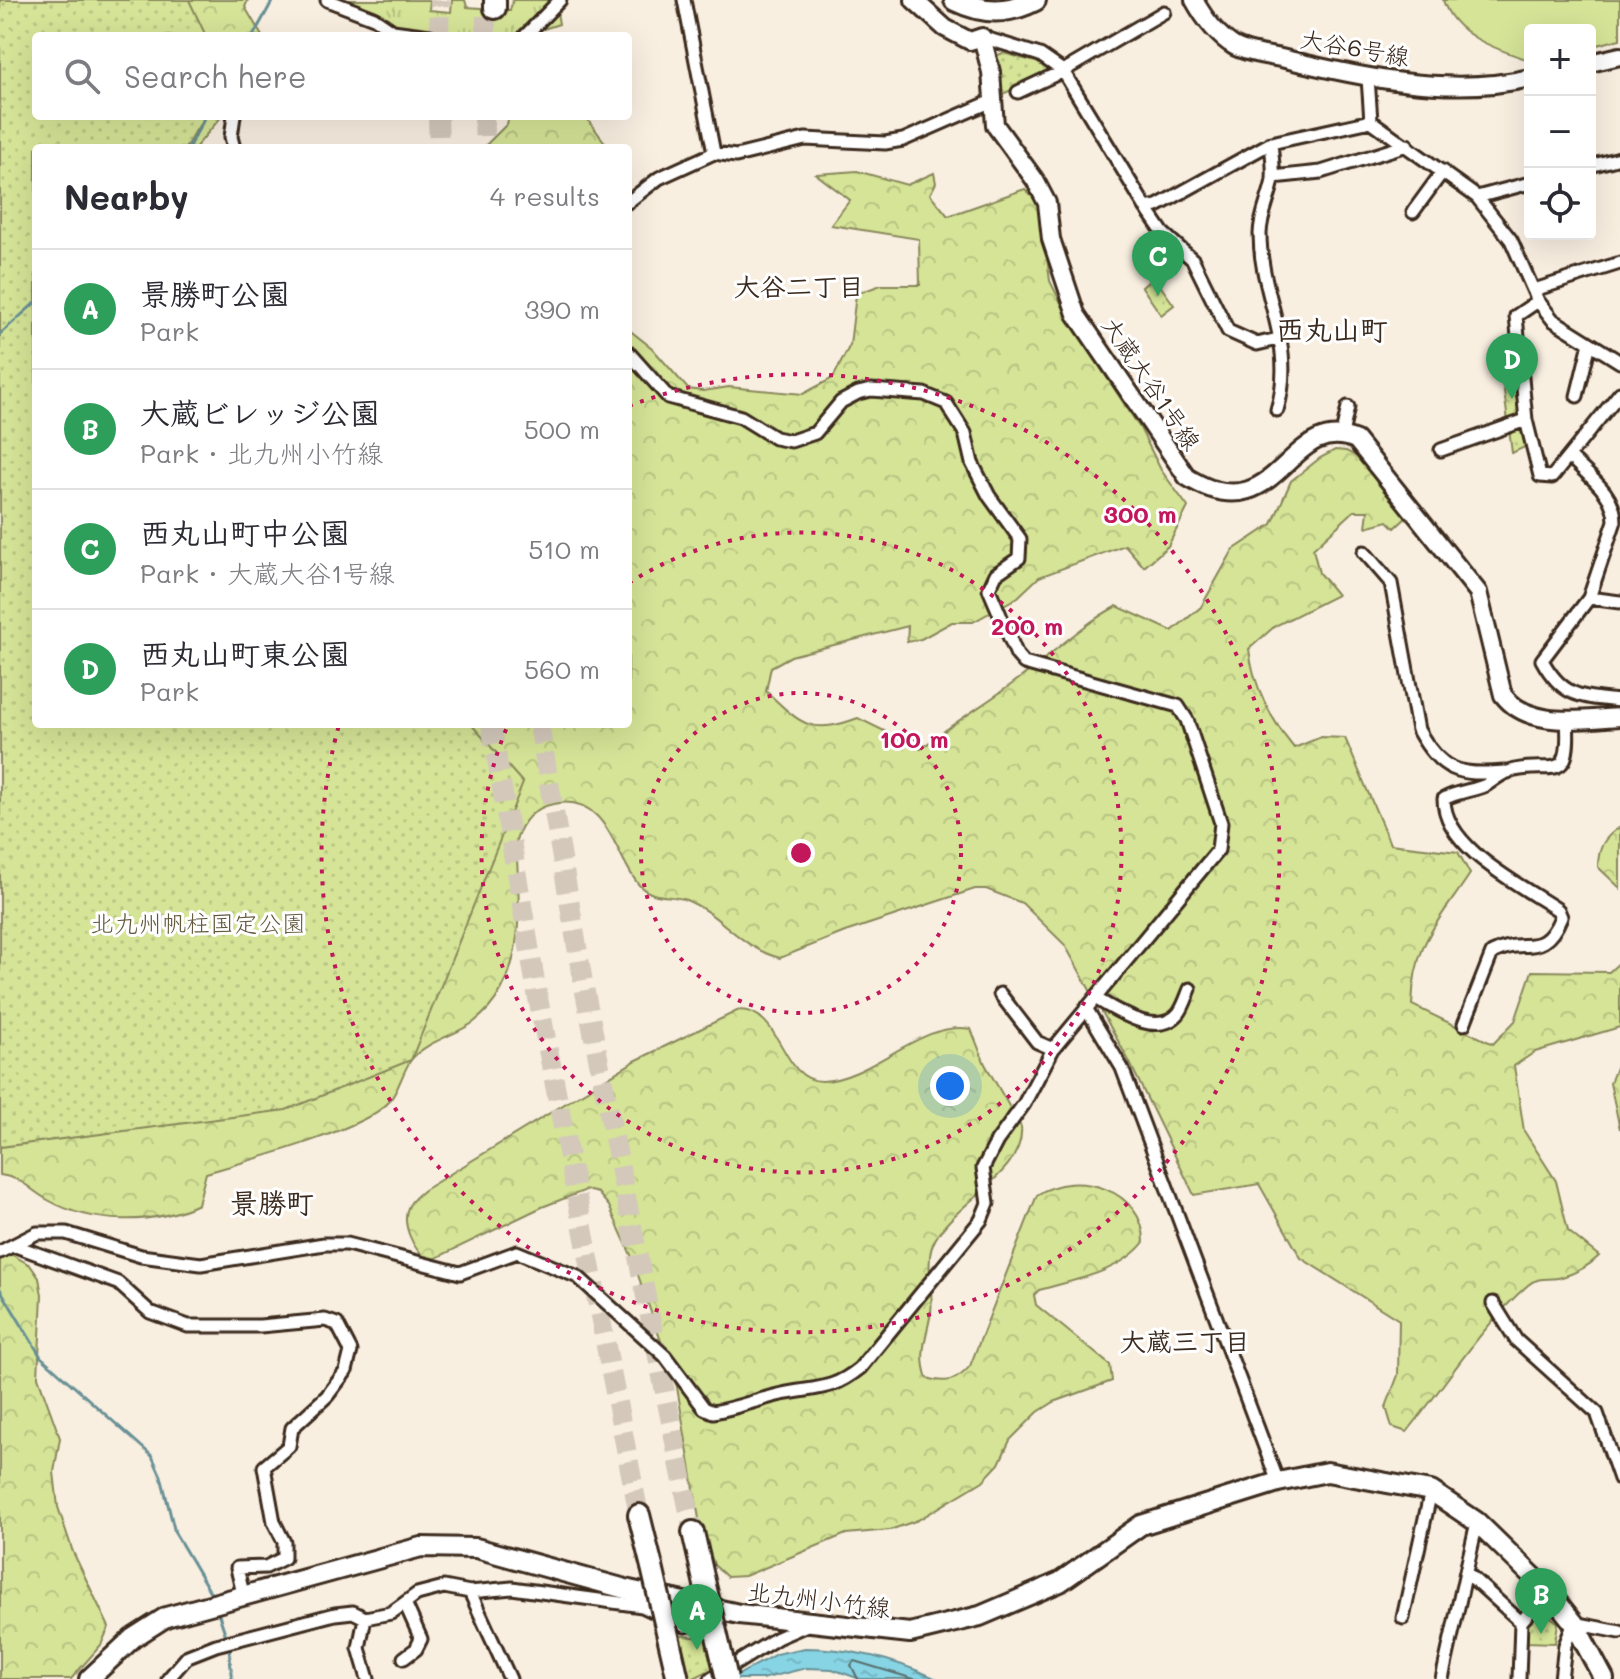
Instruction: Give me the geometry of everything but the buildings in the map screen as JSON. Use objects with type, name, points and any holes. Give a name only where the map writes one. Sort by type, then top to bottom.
[{"type":"highway","points":[[955,0],[989,12],[1005,11],[1035,0]]},
{"type":"highway","points":[[984,0],[996,0]]},
{"type":"highway","points":[[639,1515],[678,1679]]},
{"type":"highway","points":[[693,1532],[727,1679]]},
{"type":"main road","name":"北九州小竹線","points":[[89,1679],[133,1638],[166,1617],[421,1547],[476,1548],[629,1590],[739,1614],[910,1633],[980,1616],[1060,1582],[1141,1525],[1278,1482],[1327,1472],[1431,1491],[1477,1522],[1548,1591],[1574,1623],[1604,1679]]},
{"type":"street","points":[[327,0],[374,18],[391,32]]},
{"type":"street","points":[[529,32],[560,0]]},
{"type":"street","points":[[684,0],[714,153]]},
{"type":"street","points":[[914,0],[945,28],[970,41],[982,37],[1040,55],[1063,71],[1163,233],[1193,260],[1228,331],[1257,344],[1282,338]]},
{"type":"street","name":"大谷6号線","points":[[1194,0],[1207,21],[1236,48],[1368,78],[1447,85],[1524,79]]},
{"type":"street","points":[[1018,92],[1063,71],[1164,12]]},
{"type":"street","points":[[632,199],[659,178],[714,153],[736,156],[805,139],[894,142],[990,102],[991,72],[982,37]]},
{"type":"street","points":[[1596,62],[1620,56]]},
{"type":"street","points":[[1368,78],[1371,121]]},
{"type":"street","name":"大蔵大谷1号線","points":[[990,102],[995,125],[1035,180],[1047,203],[1051,239],[1076,314],[1187,477],[1205,488],[1240,494],[1258,487],[1315,440],[1342,434]]},
{"type":"street","points":[[233,120],[233,144]]},
{"type":"street","points":[[1146,208],[1157,206],[1271,143],[1371,121],[1477,197],[1511,240],[1536,296],[1553,320],[1620,362]]},
{"type":"street","points":[[1271,143],[1273,177],[1260,231],[1263,265],[1282,338],[1283,389],[1277,410]]},
{"type":"street","points":[[1273,177],[1321,172],[1407,145]]},
{"type":"street","points":[[1596,164],[1620,158]]},
{"type":"street","points":[[1413,212],[1443,171]]},
{"type":"street","points":[[1477,197],[1524,185]]},
{"type":"street","points":[[1620,263],[1536,296],[1516,316],[1526,420],[1540,476],[1552,477],[1620,393]]},
{"type":"street","points":[[1577,396],[1590,343]]},
{"type":"street","points":[[0,1252],[37,1233],[66,1233],[141,1256],[201,1264],[324,1244],[347,1244],[460,1273],[517,1252],[578,1277],[665,1356],[704,1408],[713,1412],[782,1394],[830,1387],[844,1381],[860,1368],[981,1220],[988,1203],[983,1168],[997,1141],[1024,1104],[1053,1049],[1218,850],[1221,823],[1187,720],[1178,706],[1024,663],[1017,655],[989,589],[996,574],[1019,558],[1020,539],[989,496],[972,463],[965,433],[946,403],[924,394],[871,390],[858,393],[841,402],[815,433],[791,441],[775,438],[741,417],[668,397],[632,356]]},
{"type":"street","points":[[1348,407],[1342,434],[1366,450],[1472,582],[1483,604],[1503,695],[1513,708],[1531,717],[1620,717]]},
{"type":"street","points":[[1441,450],[1526,420]]},
{"type":"street","points":[[1570,457],[1609,496],[1615,508],[1615,521],[1589,598],[1542,660],[1554,681],[1580,697],[1620,701]]},
{"type":"street","points":[[1609,496],[1620,488]]},
{"type":"street","points":[[1364,552],[1391,583],[1418,730],[1428,748],[1445,767],[1473,775],[1545,770],[1562,763],[1569,752],[1567,719]]},
{"type":"street","points":[[1589,598],[1620,602]]},
{"type":"street","points":[[1464,1024],[1492,953],[1500,949],[1542,945],[1552,938],[1561,917],[1558,910],[1473,851],[1448,825],[1444,799],[1483,786],[1508,771]]},
{"type":"street","points":[[1095,998],[1136,1021],[1164,1021],[1178,1014],[1190,989]]},
{"type":"street","points":[[1000,994],[1037,1042],[1053,1049]]},
{"type":"street","points":[[1086,1008],[1122,1068],[1278,1482]]},
{"type":"street","points":[[13,1245],[118,1283],[150,1312],[188,1326],[260,1326],[325,1320],[337,1324],[351,1351],[346,1371],[327,1396],[292,1428],[289,1446],[264,1467],[274,1522],[284,1542],[284,1558],[266,1567],[237,1568],[243,1594]]},
{"type":"street","points":[[1493,1303],[1516,1340],[1597,1413],[1620,1479]]},
{"type":"street","points":[[1403,1618],[1431,1491]]},
{"type":"street","points":[[1442,1679],[1477,1522]]},
{"type":"street","points":[[1466,1572],[1521,1622]]},
{"type":"street","points":[[168,1679],[188,1656],[245,1636],[335,1614],[353,1612],[365,1618],[391,1613],[417,1594],[444,1587],[470,1592],[512,1588],[642,1606],[685,1626],[739,1614]]},
{"type":"street","points":[[1519,1679],[1521,1622],[1548,1591]]},
{"type":"street","points":[[470,1592],[510,1679]]},
{"type":"street","points":[[404,1658],[416,1649],[421,1639],[405,1603]]},
{"type":"street","points":[[365,1618],[359,1648],[368,1679]]},
{"type":"street","points":[[711,1679],[777,1638],[811,1623]]},
{"type":"street","points":[[1561,1679],[1565,1645],[1574,1623],[1620,1632]]},
{"type":"green space","points":[[0,0],[248,0],[245,7],[260,32],[32,32],[32,120],[219,120],[198,144],[32,144],[32,728],[632,728],[632,332],[652,348],[688,389],[703,391],[729,387],[803,394],[833,378],[850,345],[856,294],[881,285],[920,285],[919,239],[831,225],[850,200],[816,174],[857,171],[907,185],[934,173],[936,183],[930,194],[948,216],[1025,189],[1040,204],[1050,281],[1070,321],[1140,428],[1161,470],[1188,507],[1168,546],[1144,567],[1125,545],[1039,577],[1018,597],[973,622],[952,622],[921,639],[907,642],[908,626],[791,656],[771,667],[766,691],[788,712],[807,724],[828,726],[858,718],[921,749],[1117,606],[1172,631],[1201,607],[1233,550],[1272,524],[1291,481],[1320,458],[1335,450],[1346,451],[1380,475],[1409,515],[1395,528],[1388,521],[1366,527],[1368,511],[1354,511],[1313,549],[1319,573],[1337,595],[1275,626],[1249,649],[1259,689],[1278,726],[1294,748],[1321,737],[1345,738],[1390,844],[1458,852],[1470,874],[1423,948],[1417,964],[1412,1005],[1493,1044],[1515,1021],[1532,971],[1609,972],[1620,962],[1620,1027],[1535,1052],[1514,1066],[1524,1131],[1556,1181],[1568,1231],[1599,1256],[1572,1273],[1537,1280],[1528,1285],[1479,1337],[1407,1432],[1392,1427],[1386,1407],[1398,1375],[1399,1320],[1301,1258],[1259,1184],[1194,1195],[1128,1059],[1065,945],[1022,903],[986,889],[975,889],[845,932],[780,958],[753,947],[698,906],[680,898],[645,890],[632,875],[598,818],[586,808],[572,803],[553,804],[540,809],[529,816],[518,833],[517,938],[504,985],[492,1005],[474,1022],[417,1053],[392,1098],[375,1113],[302,1144],[206,1173],[198,1204],[162,1216],[123,1219],[84,1214],[48,1200],[15,1179],[0,1175]]},
{"type":"green space","name":"北九州帆柱国定公園","points":[[0,0],[189,0],[204,32],[32,32],[32,120],[202,120],[188,144],[32,144],[32,728],[475,728],[523,783],[411,1060],[286,1110],[0,1147]]},
{"type":"green space","points":[[333,0],[430,0],[429,10],[451,12],[452,0],[465,0],[467,7],[510,10],[513,0],[555,0],[559,24],[531,32],[412,32],[379,22]]},
{"type":"green space","points":[[1443,0],[1620,0],[1620,39],[1596,45],[1596,24],[1524,24],[1523,58],[1476,38],[1448,12]]},
{"type":"green space","points":[[1003,53],[1047,65],[1049,72],[1003,94],[996,93],[993,57]]},
{"type":"green space","points":[[508,120],[588,120],[606,144],[487,144]]},
{"type":"green space","points":[[1154,277],[1174,305],[1161,315],[1142,287]]},
{"type":"green space","points":[[1517,377],[1529,445],[1512,453],[1503,383]]},
{"type":"green space","points":[[1620,827],[1620,888],[1598,867],[1603,844]]},
{"type":"green space","points":[[739,1010],[753,1013],[765,1021],[798,1070],[808,1078],[822,1081],[859,1071],[934,1033],[953,1028],[971,1029],[985,1064],[1021,1127],[1019,1144],[1000,1174],[955,1215],[933,1244],[930,1260],[931,1312],[923,1353],[927,1378],[951,1380],[970,1366],[1037,1195],[1053,1187],[1070,1184],[1088,1184],[1105,1189],[1133,1209],[1141,1224],[1144,1242],[1110,1268],[1039,1290],[1034,1295],[1036,1305],[1110,1365],[1112,1381],[1054,1402],[1038,1412],[1010,1440],[999,1464],[983,1481],[918,1520],[890,1530],[846,1534],[745,1576],[727,1577],[714,1565],[699,1519],[677,1387],[631,1255],[609,1206],[598,1193],[586,1190],[542,1207],[430,1261],[413,1243],[406,1219],[410,1204],[424,1190],[635,1061]]},
{"type":"green space","points":[[1620,1057],[1620,1129],[1610,1083]]},
{"type":"green space","points":[[0,1248],[30,1265],[39,1278],[42,1295],[38,1377],[60,1438],[54,1472],[58,1507],[73,1552],[109,1627],[101,1645],[71,1679],[0,1679]]},
{"type":"green space","points":[[1544,1611],[1558,1623],[1555,1643],[1526,1642],[1526,1626]]},
{"type":"green space","points":[[657,1633],[729,1641],[734,1658],[692,1679],[673,1679]]},
{"type":"water","points":[[805,1648],[872,1656],[937,1679],[860,1679],[832,1669],[806,1668],[762,1679],[731,1679],[776,1654]]},
{"type":"waterway","points":[[255,32],[273,0]]},
{"type":"waterway","points":[[190,144],[204,120]]},
{"type":"waterway","points":[[0,334],[32,306]]},
{"type":"waterway","points":[[0,1289],[41,1357],[152,1456],[161,1476],[175,1533],[213,1597]]},
{"type":"waterway","points":[[218,1612],[227,1639]]},
{"type":"waterway","points":[[229,1646],[232,1679]]},
{"type":"tunnel","points":[[439,32],[440,0]]},
{"type":"tunnel","points":[[486,7],[486,32]]},
{"type":"tunnel","points":[[438,120],[439,144]]},
{"type":"tunnel","points":[[484,120],[485,144]]},
{"type":"tunnel","points":[[492,728],[537,993],[639,1515]]},
{"type":"tunnel","points":[[540,728],[583,982],[693,1532]]},
{"type":"place","name":"西丸山町中公園","points":[[1158,296]]},
{"type":"place","name":"西丸山町東公園","points":[[1512,399]]},
{"type":"place","name":"大蔵ビレッジ公園","points":[[1541,1634]]},
{"type":"place","name":"景勝町公園","points":[[697,1650]]},
{"type":"district","name":"大谷二丁目","points":[[799,286]]},
{"type":"district","name":"西丸山町","points":[[1332,329]]},
{"type":"district","name":"景勝町","points":[[272,1202]]},
{"type":"district","name":"大蔵三丁目","points":[[1185,1341]]}]
